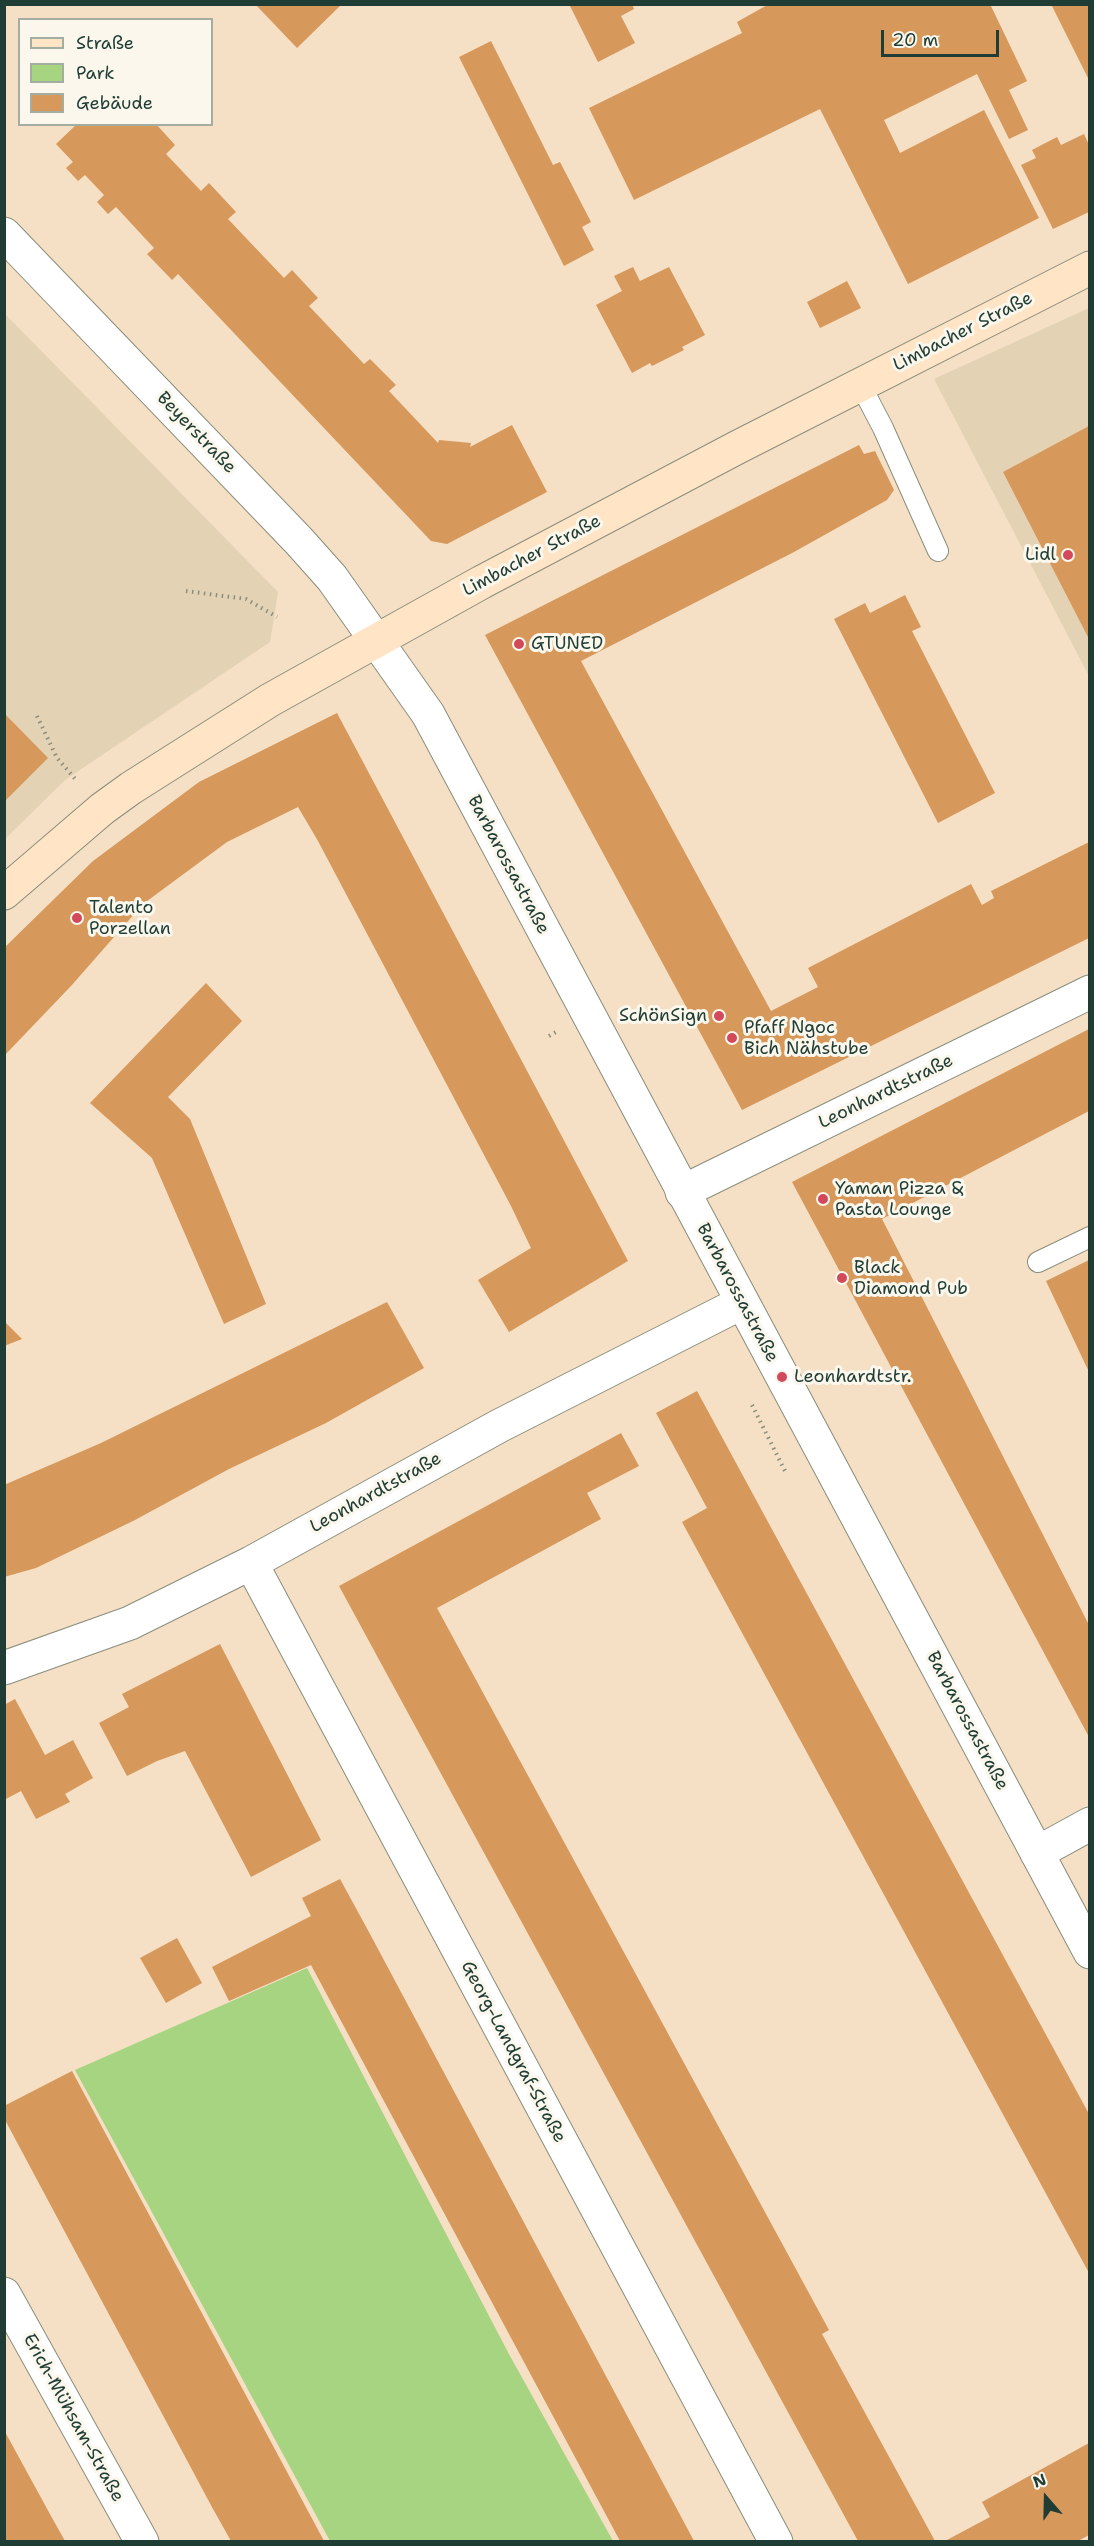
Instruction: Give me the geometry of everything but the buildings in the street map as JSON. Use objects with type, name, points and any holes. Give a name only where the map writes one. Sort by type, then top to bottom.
[{"type":"main road","name":"Limbacher Straße","points":[[4,893],[67,837],[131,788],[270,700],[523,560],[860,384],[1089,268]]},
{"type":"street","name":"Beyerstraße","points":[[7,243],[299,540],[332,578],[375,641]]},
{"type":"street","name":"Barbarossastraße","points":[[375,641],[428,714],[1089,1952]]},
{"type":"street","name":"Leonhardtstraße","points":[[682,1192],[1089,992]]},
{"type":"street","name":"Leonhardtstraße","points":[[4,1668],[130,1623],[250,1563],[499,1426],[741,1303]]},
{"type":"street","name":"Georg-Landgraf-Straße","points":[[250,1563],[776,2541]]},
{"type":"street","points":[[1037,1853],[1089,1824]]},
{"type":"street","name":"Erich-Mühsam-Straße","points":[[4,2294],[142,2541]]},
{"type":"lane","points":[[860,384],[883,428],[938,551]]},
{"type":"lane","points":[[1038,1262],[1089,1237]]},
{"type":"path","points":[[186,591],[246,599],[277,617]]},
{"type":"path","points":[[38,716],[57,758],[78,783]]},
{"type":"path","points":[[751,1403],[786,1473]]},
{"type":"shaded area","points":[[1089,308],[1089,676],[934,379]]},
{"type":"shaded area","points":[[5,314],[278,592],[270,642],[65,780],[5,839]]},
{"type":"green space","points":[[307,1968],[510,2356],[613,2541],[330,2541],[75,2070]]},
{"type":"place","name":"Lidl","points":[[1068,555]]},
{"type":"place","name":"GTUNED","points":[[519,644]]},
{"type":"place","name":"Talento Porzellan","points":[[77,918]]},
{"type":"place","name":"SchönSign","points":[[719,1016]]},
{"type":"place","name":"Pfaff Ngoc Bich Nähstube","points":[[732,1038]]},
{"type":"place","name":"Yaman Pizza & Pasta Lounge","points":[[823,1199]]},
{"type":"place","name":"Black Diamond Pub","points":[[842,1278]]},
{"type":"place","name":"Leonhardtstr.","points":[[782,1377]]}]
